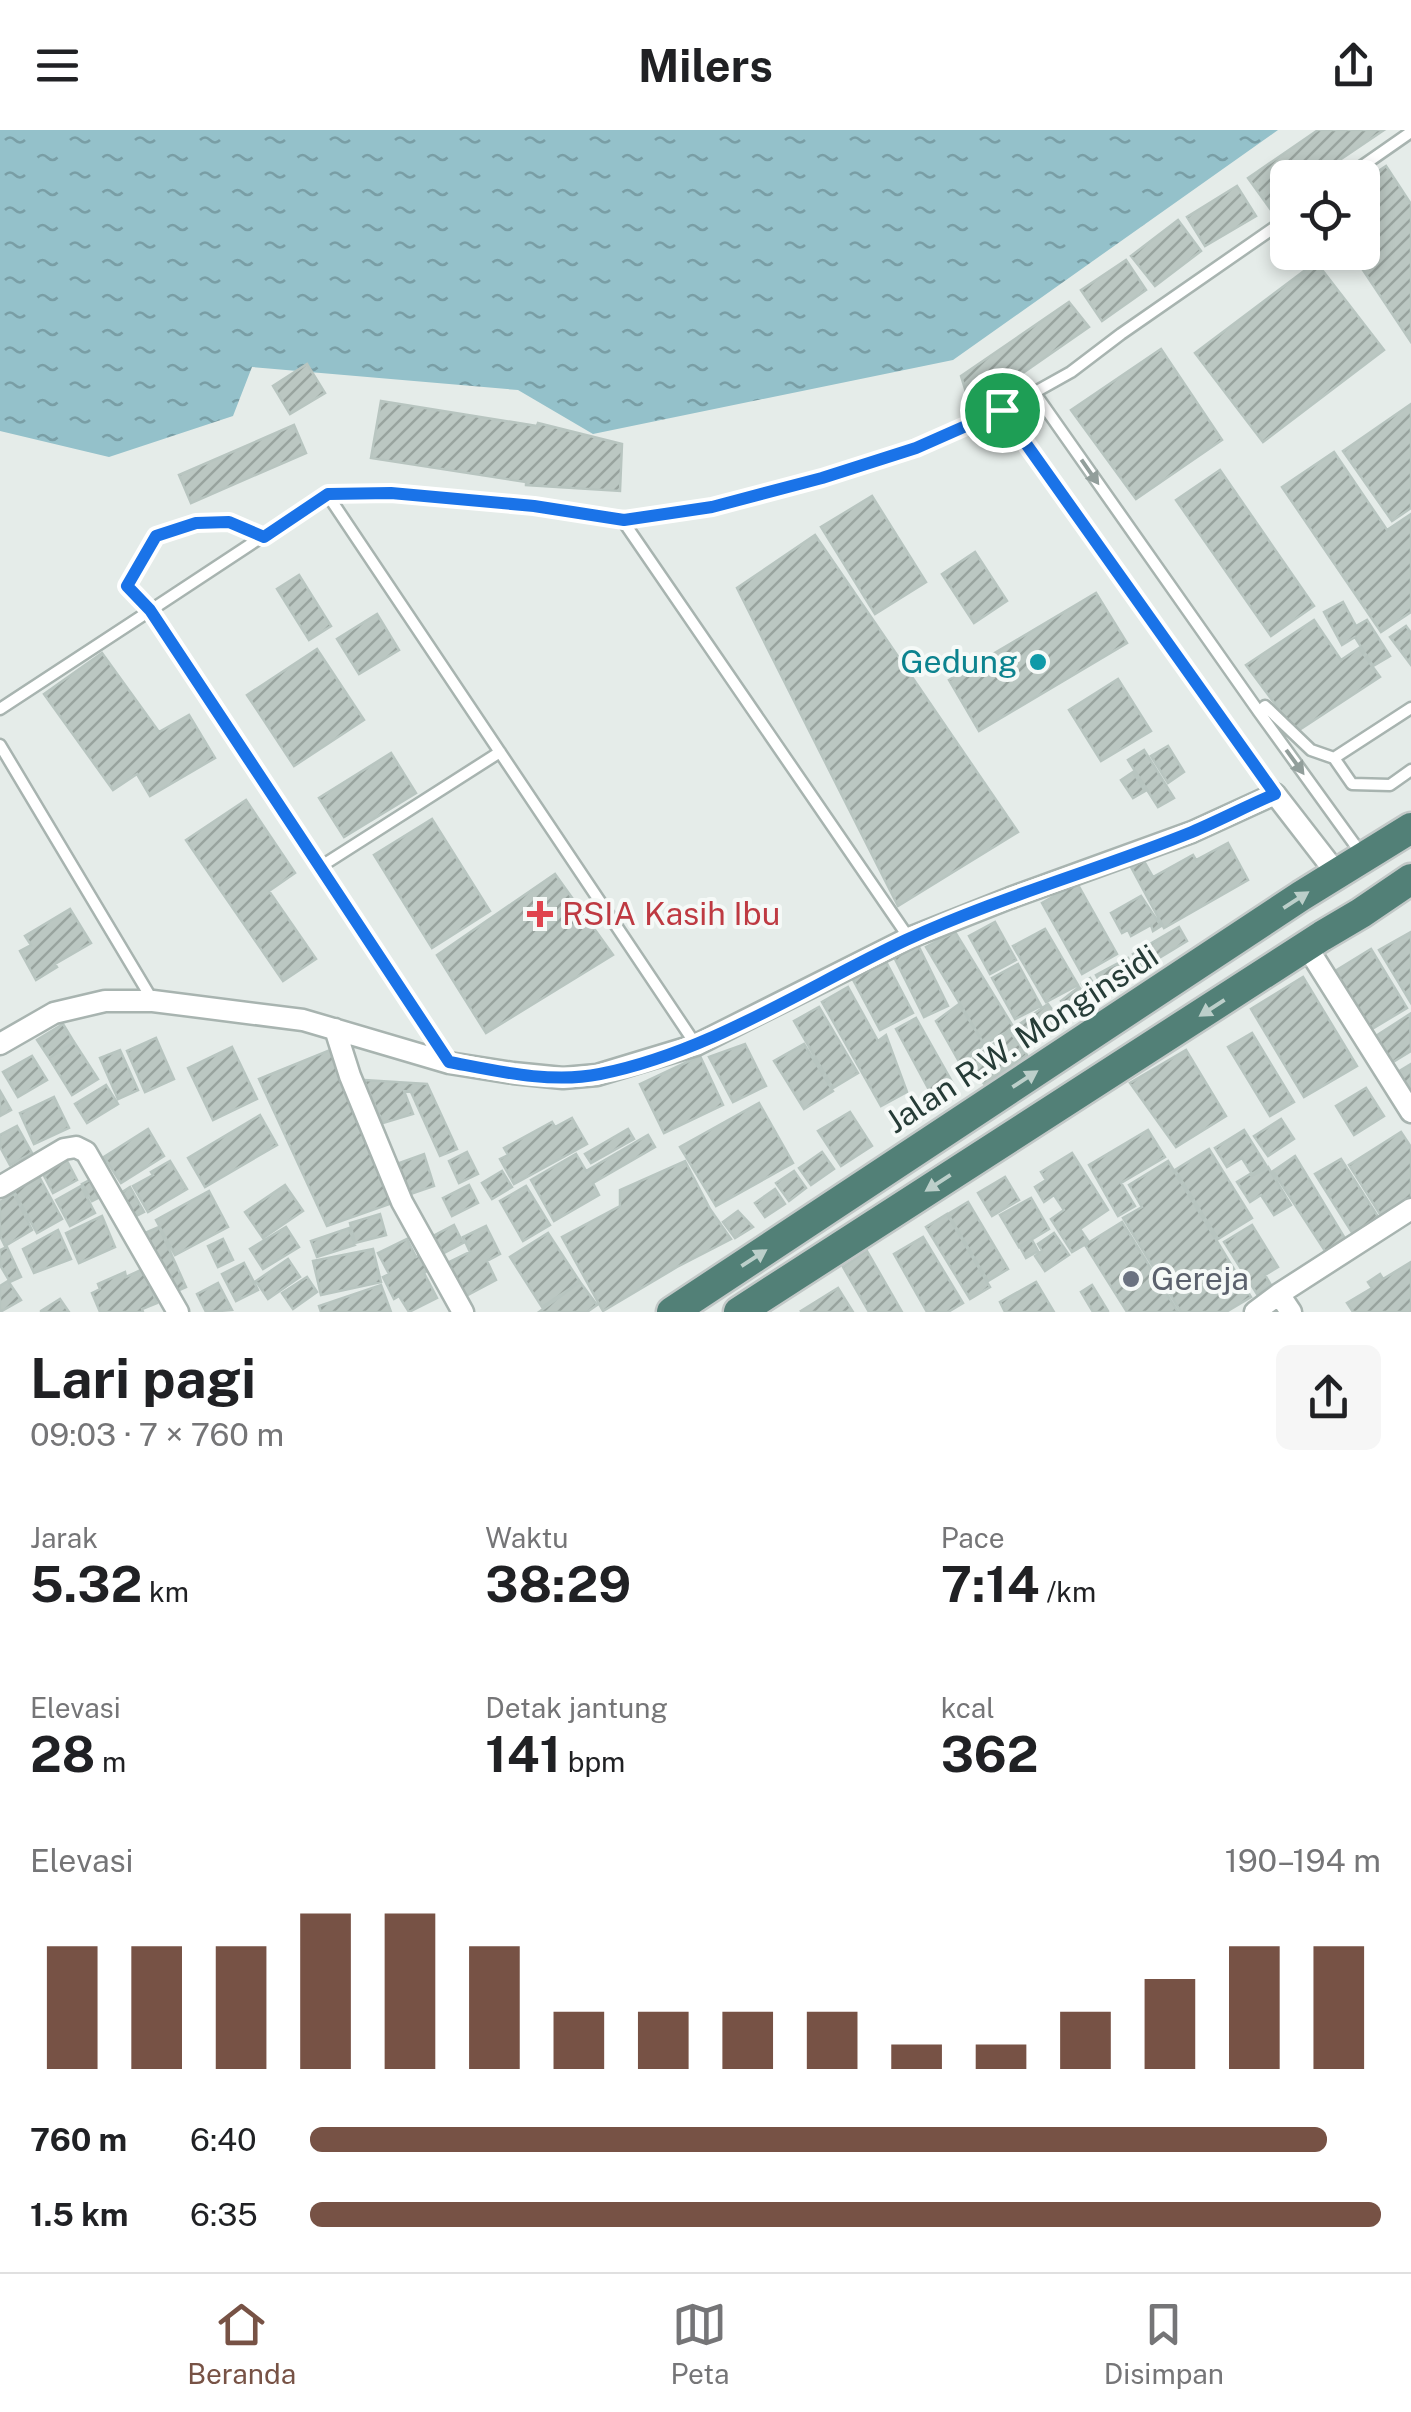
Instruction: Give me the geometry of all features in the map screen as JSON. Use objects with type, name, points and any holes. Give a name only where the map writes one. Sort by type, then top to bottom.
[{"type":"highway","name":"Jalan R.W. Monginsidi","points":[[672,1312],[1411,828]]},
{"type":"highway","points":[[739,1312],[1411,879]]},
{"type":"street","points":[[1,1042],[54,1013],[106,1001],[153,1001],[303,1020],[449,1062],[514,1074],[563,1078],[597,1075],[696,1045],[909,938],[1192,832],[1275,794],[1336,874]]},
{"type":"street","points":[[1307,947],[1411,1112]]},
{"type":"street","points":[[335,1028],[350,1076],[402,1202],[463,1312]]},
{"type":"street","points":[[0,1187],[64,1149],[76,1147],[86,1152],[178,1312]]},
{"type":"street","points":[[1255,1312],[1285,1303],[1411,1209]]},
{"type":"lane","points":[[1371,160],[1411,132]]},
{"type":"lane","points":[[0,709],[328,494],[409,495],[534,506],[624,520],[712,507],[822,478],[916,448],[1002,410],[1071,372],[1270,231]]},
{"type":"lane","points":[[1034,392],[1364,856]]},
{"type":"lane","points":[[1002,410],[1275,794]]},
{"type":"lane","points":[[328,494],[696,1045]]},
{"type":"lane","points":[[624,520],[909,938]]},
{"type":"lane","points":[[264,537],[229,522],[196,523],[156,536],[127,586],[150,610],[449,1062]]},
{"type":"lane","points":[[1259,712],[1266,706],[1312,750],[1334,758],[1352,784],[1390,785],[1411,770]]},
{"type":"lane","points":[[1334,758],[1411,708]]},
{"type":"lane","points":[[0,745],[153,1001]]},
{"type":"lane","points":[[320,867],[500,752]]},
{"type":"water","points":[[0,130],[1278,130],[953,360],[593,434],[518,390],[252,367],[233,416],[109,457],[0,431]]},
{"type":"building","points":[[1318,130],[1384,130],[1340,160],[1274,160]]},
{"type":"building","points":[[1270,163],[1270,209],[1248,178]]},
{"type":"building","points":[[1386,166],[1411,204],[1411,342],[1363,270],[1380,270],[1380,170]]},
{"type":"building","points":[[1237,186],[1256,216],[1205,246],[1187,217]]},
{"type":"building","points":[[1178,220],[1201,251],[1155,286],[1131,256]]},
{"type":"building","points":[[1126,260],[1146,290],[1102,321],[1081,290]]},
{"type":"building","points":[[1305,270],[1322,270],[1384,350],[1263,442],[1195,353]]},
{"type":"building","points":[[1069,302],[1089,327],[978,404],[966,392],[961,376]]},
{"type":"building","points":[[1161,349],[1222,440],[1136,499],[1071,410]]},
{"type":"building","points":[[307,364],[325,393],[290,414],[273,386]]},
{"type":"building","points":[[381,401],[537,426],[538,423],[622,444],[620,491],[526,485],[371,458]]},
{"type":"building","points":[[1411,404],[1411,508],[1392,521],[1343,451]]},
{"type":"building","points":[[294,425],[306,453],[191,503],[179,475]]},
{"type":"building","points":[[1334,452],[1387,530],[1411,514],[1411,612],[1381,632],[1282,487]]},
{"type":"building","points":[[1220,470],[1314,606],[1271,636],[1176,500]]},
{"type":"building","points":[[872,496],[926,582],[875,614],[821,527]]},
{"type":"building","points":[[815,535],[1018,832],[898,906],[737,588]]},
{"type":"building","name":"Gedung","points":[[975,552],[1007,601],[974,623],[942,574]]},
{"type":"building","points":[[299,575],[331,626],[309,640],[277,589]]},
{"type":"building","name":"Gedung","points":[[1096,593],[1127,643],[979,731],[949,680]]},
{"type":"building","points":[[1343,602],[1356,626],[1367,620],[1390,656],[1373,666],[1355,637],[1342,645],[1324,612]]},
{"type":"building","points":[[377,614],[399,650],[359,674],[337,639]]},
{"type":"building","points":[[1314,620],[1341,660],[1359,648],[1380,677],[1296,732],[1246,665]]},
{"type":"building","points":[[1406,626],[1411,633],[1411,665],[1390,637]]},
{"type":"building","points":[[317,649],[364,720],[294,766],[247,695]]},
{"type":"building","points":[[102,653],[159,732],[189,715],[215,758],[150,796],[137,774],[113,790],[44,694]]},
{"type":"building","name":"Gedung","points":[[1118,679],[1151,731],[1101,761],[1069,710]]},
{"type":"building","points":[[1168,746],[1184,772],[1168,783],[1151,756]]},
{"type":"building","points":[[1144,750],[1174,798],[1158,807],[1128,760]]},
{"type":"building","points":[[391,753],[416,793],[344,837],[319,798]]},
{"type":"building","points":[[1133,772],[1145,791],[1133,798],[1121,780]]},
{"type":"building","points":[[246,800],[295,873],[269,891],[316,959],[283,981],[186,840]]},
{"type":"building","points":[[432,819],[490,911],[432,948],[374,855]]},
{"type":"building","points":[[1228,843],[1248,880],[1164,928],[1131,867],[1144,861],[1153,877],[1193,855],[1196,860]]},
{"type":"building","name":"RSIA Kasih Ibu","points":[[555,874],[613,955],[486,1033],[437,955]]},
{"type":"building","points":[[1077,883],[1117,954],[1082,974],[1042,903]]},
{"type":"building","points":[[1141,896],[1161,926],[1153,931],[1151,925],[1131,936],[1128,930],[1122,933],[1111,913]]},
{"type":"building","points":[[70,909],[91,943],[36,980],[20,951],[31,945],[25,936]]},
{"type":"building","points":[[995,922],[1016,960],[990,974],[969,936]]},
{"type":"building","points":[[1179,927],[1187,941],[1141,969],[1133,954]]},
{"type":"building","points":[[1045,929],[1078,985],[1046,1002],[1013,946]]},
{"type":"building","points":[[955,932],[1014,1028],[984,1044],[926,947]]},
{"type":"building","points":[[1411,932],[1411,1003],[1379,950]]},
{"type":"building","points":[[916,941],[948,1006],[924,1017],[892,953]]},
{"type":"building","points":[[1371,949],[1407,1008],[1367,1032],[1332,973]]},
{"type":"building","points":[[883,956],[913,1013],[880,1030],[850,974]]},
{"type":"building","points":[[1128,958],[1139,977],[1107,995],[1096,975]]},
{"type":"building","points":[[1018,964],[1041,1006],[1015,1019],[992,978]]},
{"type":"building","points":[[1303,977],[1357,1066],[1304,1097],[1251,1009]]},
{"type":"building","points":[[1090,978],[1102,997],[1093,1002],[1082,984]]},
{"type":"building","points":[[848,987],[878,1041],[886,1035],[907,1092],[881,1106],[822,1002]]},
{"type":"building","points":[[1079,987],[1092,1003],[1072,1017],[1061,1001]]},
{"type":"building","points":[[959,1004],[984,1044],[961,1065],[936,1021]]},
{"type":"building","points":[[1048,1004],[1063,1025],[1029,1049],[1014,1028]]},
{"type":"building","points":[[819,1007],[858,1073],[833,1088],[794,1021]]},
{"type":"building","points":[[1410,1014],[1411,1051],[1388,1065],[1371,1039]]},
{"type":"building","points":[[916,1018],[955,1087],[934,1099],[896,1029]]},
{"type":"building","points":[[63,1024],[74,1042],[49,1058],[37,1040]]},
{"type":"building","points":[[1010,1032],[1027,1055],[985,1085],[968,1062]]},
{"type":"building","points":[[1252,1033],[1294,1102],[1270,1116],[1228,1047]]},
{"type":"building","points":[[156,1038],[174,1079],[145,1092],[127,1051]]},
{"type":"building","points":[[74,1042],[98,1079],[72,1095],[49,1058]]},
{"type":"building","points":[[745,1044],[766,1086],[733,1102],[709,1057]]},
{"type":"building","points":[[804,1044],[833,1091],[804,1109],[774,1061]]},
{"type":"building","points":[[232,1047],[257,1099],[213,1120],[188,1068]]},
{"type":"building","points":[[120,1050],[138,1090],[118,1099],[100,1058]]},
{"type":"building","points":[[330,1050],[398,1201],[327,1226],[259,1079]]},
{"type":"building","points":[[1186,1050],[1226,1116],[1176,1147],[1130,1083]]},
{"type":"building","points":[[32,1056],[47,1080],[18,1097],[3,1072]]},
{"type":"building","points":[[700,1056],[723,1105],[664,1133],[640,1084]]},
{"type":"building","points":[[1411,1064],[1411,1104],[1393,1075]]},
{"type":"building","points":[[364,1080],[427,1084],[457,1149],[440,1156],[411,1092],[404,1091],[413,1114],[383,1123]]},
{"type":"building","points":[[106,1085],[118,1104],[87,1123],[75,1104]]},
{"type":"building","points":[[1366,1088],[1384,1116],[1354,1135],[1336,1106]]},
{"type":"building","points":[[0,1091],[11,1110],[0,1116]]},
{"type":"building","points":[[54,1097],[69,1128],[34,1144],[20,1113]]},
{"type":"building","points":[[759,1103],[793,1163],[716,1206],[680,1147]]},
{"type":"building","points":[[850,1112],[872,1146],[841,1166],[818,1131]]},
{"type":"building","points":[[260,1115],[277,1145],[205,1187],[188,1158]]},
{"type":"building","points":[[572,1118],[587,1144],[514,1184],[500,1159],[508,1155],[504,1148],[552,1122],[555,1127]]},
{"type":"building","points":[[1281,1119],[1294,1139],[1268,1156],[1254,1136]]},
{"type":"building","points":[[17,1126],[32,1153],[10,1165],[0,1147],[0,1135]]},
{"type":"building","points":[[148,1129],[164,1156],[121,1183],[104,1157]]},
{"type":"building","points":[[628,1129],[634,1139],[591,1163],[585,1154]]},
{"type":"building","points":[[1148,1130],[1165,1157],[1121,1183],[1135,1206],[1118,1216],[1089,1165]]},
{"type":"building","points":[[1244,1130],[1266,1165],[1252,1174],[1242,1158],[1227,1167],[1215,1148]]},
{"type":"building","points":[[1401,1132],[1411,1147],[1411,1206],[1385,1222],[1349,1165]]},
{"type":"building","points":[[648,1135],[655,1147],[593,1183],[599,1195],[554,1221],[531,1180],[576,1154],[586,1171]]},
{"type":"building","points":[[1209,1149],[1252,1218],[1218,1239],[1175,1170]]},
{"type":"building","points":[[467,1152],[478,1174],[459,1183],[449,1161]]},
{"type":"building","points":[[822,1152],[834,1169],[811,1185],[799,1168]]},
{"type":"building","points":[[1072,1153],[1108,1210],[1080,1229],[1089,1242],[1072,1252],[1051,1219],[1064,1210],[1054,1195],[1044,1202],[1035,1187],[1046,1180],[1041,1172]]},
{"type":"building","points":[[424,1154],[434,1186],[402,1197],[391,1166]]},
{"type":"building","points":[[1295,1156],[1349,1245],[1329,1257],[1273,1171]]},
{"type":"building","points":[[65,1157],[77,1180],[53,1193],[41,1170]]},
{"type":"building","points":[[1341,1159],[1384,1226],[1358,1242],[1315,1174]]},
{"type":"building","points":[[170,1161],[187,1189],[148,1212],[133,1186]]},
{"type":"building","points":[[685,1161],[731,1239],[603,1311],[562,1237],[620,1206],[620,1190]]},
{"type":"building","points":[[1168,1161],[1251,1297],[1226,1312],[1181,1312],[1123,1218],[1142,1207],[1129,1185]]},
{"type":"building","points":[[1268,1167],[1291,1205],[1274,1215],[1261,1195],[1250,1202],[1237,1182]]},
{"type":"building","points":[[35,1169],[62,1219],[37,1233],[9,1182]]},
{"type":"building","points":[[502,1171],[512,1187],[492,1199],[482,1183]]},
{"type":"building","points":[[794,1171],[806,1188],[789,1201],[776,1183]]},
{"type":"building","points":[[1005,1177],[1019,1200],[992,1216],[978,1193]]},
{"type":"building","points":[[92,1179],[102,1196],[92,1201],[82,1184]]},
{"type":"building","points":[[285,1185],[303,1211],[263,1238],[245,1212]]},
{"type":"building","points":[[469,1185],[478,1203],[452,1216],[443,1198]]},
{"type":"building","points":[[81,1186],[95,1213],[70,1226],[56,1200]]},
{"type":"building","points":[[526,1186],[550,1225],[523,1241],[500,1201]]},
{"type":"building","points":[[130,1187],[144,1212],[134,1217],[121,1193]]},
{"type":"building","points":[[775,1189],[785,1204],[765,1217],[755,1203]]},
{"type":"building","points":[[209,1191],[228,1227],[175,1255],[156,1220]]},
{"type":"building","points":[[14,1194],[32,1230],[5,1246],[0,1236],[0,1202]]},
{"type":"building","points":[[1031,1198],[1049,1229],[1019,1247],[1000,1215]]},
{"type":"building","points":[[968,1202],[1008,1269],[988,1281],[948,1214]]},
{"type":"building","points":[[738,1211],[753,1227],[735,1238],[723,1222]]},
{"type":"building","points":[[380,1214],[386,1235],[355,1243],[350,1223]]},
{"type":"building","points":[[947,1214],[990,1287],[970,1299],[926,1227]]},
{"type":"building","points":[[102,1216],[115,1247],[79,1263],[66,1233]]},
{"type":"building","name":"Gereja","points":[[1122,1222],[1178,1312],[1127,1312],[1085,1245]]},
{"type":"building","points":[[454,1225],[463,1243],[442,1254],[433,1236]]},
{"type":"building","points":[[1252,1225],[1278,1267],[1265,1275],[1271,1285],[1257,1294],[1224,1242]]},
{"type":"building","points":[[486,1226],[500,1254],[487,1261],[496,1280],[462,1298],[445,1264],[470,1252],[463,1237]]},
{"type":"building","points":[[159,1227],[186,1287],[170,1294],[143,1234]]},
{"type":"building","points":[[286,1227],[299,1247],[263,1269],[250,1249]]},
{"type":"building","points":[[349,1228],[355,1245],[317,1257],[311,1241]]},
{"type":"building","points":[[58,1230],[71,1259],[34,1273],[23,1249]]},
{"type":"building","points":[[548,1233],[580,1282],[542,1307],[510,1257]]},
{"type":"building","points":[[1054,1233],[1069,1255],[1045,1271],[1035,1256],[1042,1251],[1038,1244]]},
{"type":"building","points":[[923,1237],[963,1303],[948,1312],[927,1312],[894,1254]]},
{"type":"building","points":[[223,1239],[233,1260],[218,1267],[208,1246]]},
{"type":"building","points":[[407,1239],[416,1257],[422,1254],[430,1269],[424,1273],[437,1298],[409,1312],[399,1296],[394,1299],[383,1277],[389,1274],[378,1253]]},
{"type":"building","points":[[1032,1240],[1038,1251],[1026,1258],[1020,1247]]},
{"type":"building","points":[[7,1247],[21,1277],[10,1282],[0,1265],[0,1250]]},
{"type":"building","points":[[373,1249],[381,1282],[321,1295],[313,1261]]},
{"type":"building","points":[[867,1251],[902,1312],[869,1312],[843,1267]]},
{"type":"building","points":[[288,1259],[300,1277],[268,1299],[256,1281]]},
{"type":"building","points":[[1411,1262],[1411,1312],[1353,1312],[1347,1303],[1372,1288],[1368,1282],[1380,1274],[1383,1279]]},
{"type":"building","points":[[244,1263],[258,1290],[236,1301],[222,1274]]},
{"type":"building","points":[[143,1269],[157,1303],[142,1309],[143,1312],[100,1312],[92,1293],[100,1289],[98,1284]]},
{"type":"building","points":[[307,1277],[317,1292],[293,1309],[282,1293]]},
{"type":"building","points":[[8,1281],[21,1300],[0,1312],[0,1286]]},
{"type":"building","points":[[580,1282],[597,1305],[587,1312],[539,1312]]},
{"type":"building","points":[[1036,1282],[1054,1312],[1005,1312],[1000,1302]]},
{"type":"building","points":[[218,1283],[232,1310],[206,1312],[197,1294]]},
{"type":"building","points":[[381,1285],[391,1312],[321,1312],[319,1306]]},
{"type":"building","points":[[1092,1285],[1107,1312],[1093,1312],[1081,1292]]},
{"type":"building","points":[[838,1288],[853,1312],[801,1311]]},
{"type":"building","points":[[60,1299],[69,1312],[41,1312],[41,1311]]},
{"type":"place","name":"Gedung","points":[[1038,662]]},
{"type":"place","name":"RSIA Kasih Ibu","points":[[540,914]]},
{"type":"place","name":"Gereja","points":[[1131,1279]]},
{"type":"route","points":[[1002,410],[1275,794],[1192,832],[909,938],[696,1045],[597,1075],[563,1078],[514,1074],[449,1062],[150,610],[127,586],[156,536],[196,523],[229,522],[264,537],[328,494],[391,493],[534,506],[624,520],[712,507],[822,478],[916,448],[1002,410]]}]
